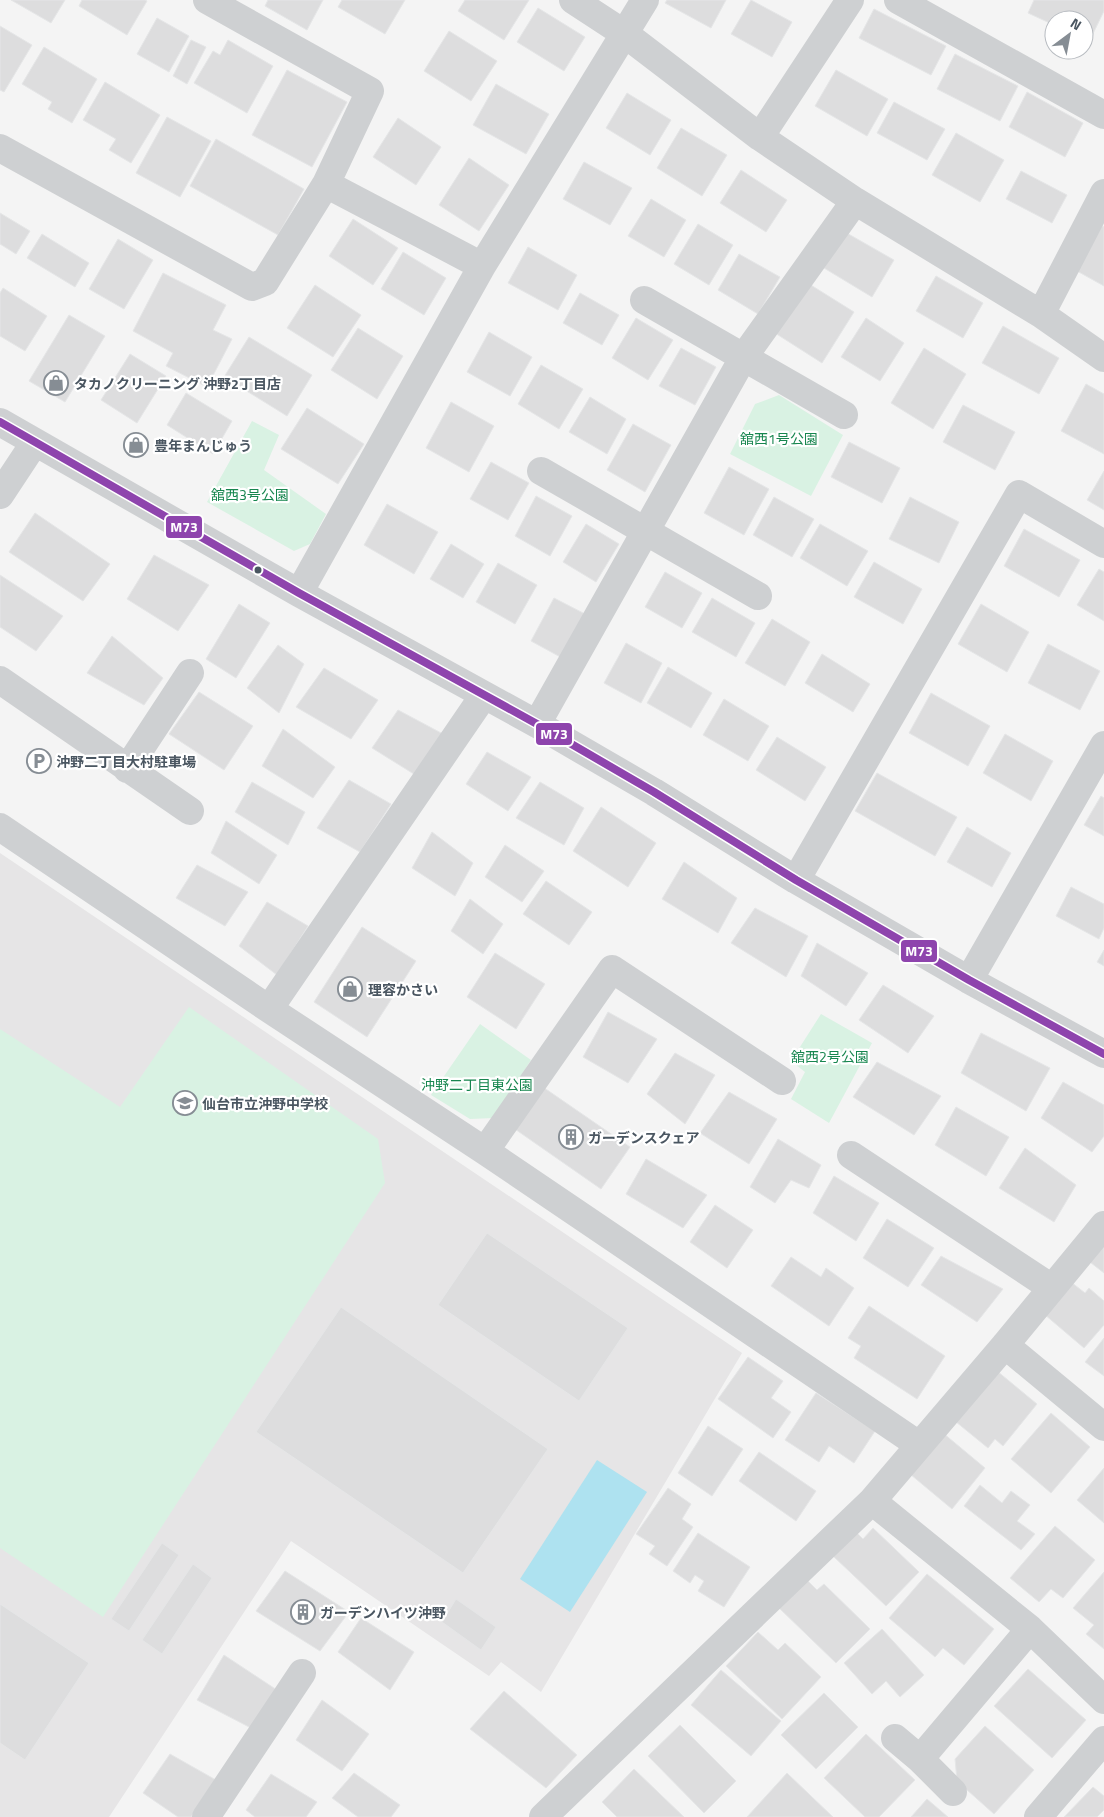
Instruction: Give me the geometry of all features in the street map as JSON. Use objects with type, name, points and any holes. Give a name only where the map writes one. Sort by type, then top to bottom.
[{"type":"street","points":[[0,148],[252,287],[265,282],[326,184],[370,91],[208,0]]},
{"type":"street","points":[[573,0],[624,34],[760,137],[855,201],[1041,314],[1104,358]]},
{"type":"street","points":[[300,593],[482,266],[645,0]]},
{"type":"street","points":[[760,137],[850,0]]},
{"type":"street","points":[[898,0],[1104,115]]},
{"type":"street","points":[[326,184],[482,266]]},
{"type":"street","points":[[1041,314],[1104,193]]},
{"type":"street","points":[[537,724],[742,358],[855,201]]},
{"type":"street","points":[[644,300],[844,416]]},
{"type":"street","points":[[0,422],[300,593],[537,724],[654,792],[796,880],[969,980],[1104,1054]]},
{"type":"street","points":[[0,494],[35,442]]},
{"type":"street","points":[[541,471],[758,596]]},
{"type":"street","points":[[796,880],[1019,494],[1104,544]]},
{"type":"street","points":[[127,769],[190,673]]},
{"type":"street","points":[[0,680],[190,811]]},
{"type":"street","points":[[269,1009],[484,695]]},
{"type":"street","points":[[969,980],[1104,745]]},
{"type":"street","points":[[0,827],[920,1445]]},
{"type":"street","points":[[485,1151],[612,969],[782,1081]]},
{"type":"street","points":[[851,1155],[1052,1288]]},
{"type":"street","points":[[543,1817],[872,1501],[1104,1225]]},
{"type":"street","points":[[1005,1345],[1104,1427]]},
{"type":"street","points":[[872,1501],[1030,1629],[1104,1700]]},
{"type":"street","points":[[920,1759],[1030,1629]]},
{"type":"street","points":[[206,1817],[302,1673]]},
{"type":"street","points":[[895,1738],[920,1759],[953,1792]]},
{"type":"street","points":[[1038,1817],[1104,1740]]},
{"type":"shaded area","name":"仙台市立沖野中学校","points":[[0,853],[742,1353],[541,1692],[501,1662],[489,1676],[291,1541],[109,1817],[0,1817]]},
{"type":"green space","name":"舘西1号公園","points":[[779,395],[843,435],[811,496],[730,454],[755,404]]},
{"type":"green space","name":"舘西3号公園","points":[[252,421],[279,435],[264,470],[326,514],[310,544],[294,551],[207,502]]},
{"type":"green space","points":[[189,1007],[378,1139],[385,1183],[103,1617],[0,1548],[0,1029],[120,1107]]},
{"type":"green space","name":"舘西2号公園","points":[[821,1014],[872,1043],[829,1123],[791,1099],[805,1072],[791,1061]]},
{"type":"green space","name":"沖野二丁目東公園","points":[[480,1024],[531,1060],[494,1118],[470,1119],[431,1095]]},
{"type":"water","points":[[597,1460],[647,1492],[570,1612],[520,1579]]},
{"type":"building","points":[[11,0],[65,0],[51,23]]},
{"type":"building","points":[[82,0],[147,1],[127,35],[79,6]]},
{"type":"building","points":[[268,0],[323,0],[307,30],[265,6]]},
{"type":"building","points":[[342,0],[405,0],[385,34],[338,7]]},
{"type":"building","points":[[465,0],[529,0],[504,40],[458,11]]},
{"type":"building","points":[[667,0],[726,0],[711,28],[665,3]]},
{"type":"building","points":[[751,0],[792,22],[772,57],[731,34]]},
{"type":"building","points":[[1034,0],[1104,0],[1104,11],[1094,32],[1094,10],[1044,10],[1044,20],[1028,13]]},
{"type":"building","points":[[538,8],[585,37],[564,71],[517,42]]},
{"type":"building","points":[[874,9],[946,46],[931,75],[859,38]]},
{"type":"building","points":[[157,18],[189,36],[169,72],[137,54]]},
{"type":"building","points":[[0,26],[32,45],[4,92],[0,90]]},
{"type":"building","points":[[449,31],[497,61],[471,101],[424,71]]},
{"type":"building","points":[[191,40],[206,47],[187,84],[173,76]]},
{"type":"building","points":[[228,40],[273,66],[247,113],[194,83],[213,51],[220,55]]},
{"type":"building","points":[[44,47],[97,79],[72,123],[48,109],[52,102],[22,84]]},
{"type":"building","points":[[955,54],[1018,86],[1000,121],[937,89]]},
{"type":"building","points":[[287,70],[347,102],[312,167],[252,135]]},
{"type":"building","points":[[836,70],[888,99],[867,136],[815,106]]},
{"type":"building","points":[[105,82],[160,115],[131,163],[109,150],[116,139],[83,120]]},
{"type":"building","points":[[496,84],[549,114],[526,154],[473,125]]},
{"type":"building","points":[[1027,92],[1083,123],[1065,157],[1009,127]]},
{"type":"building","points":[[627,93],[671,120],[650,155],[606,128]]},
{"type":"building","points":[[894,102],[945,129],[927,160],[877,133]]},
{"type":"building","points":[[167,117],[211,141],[180,197],[136,173]]},
{"type":"building","points":[[398,118],[441,147],[416,185],[373,157]]},
{"type":"building","points":[[681,128],[727,155],[702,196],[657,168]]},
{"type":"building","points":[[956,133],[1004,160],[980,202],[932,175]]},
{"type":"building","points":[[216,139],[304,189],[278,235],[190,186]]},
{"type":"building","points":[[469,158],[509,185],[479,231],[439,205]]},
{"type":"building","points":[[584,162],[632,188],[610,225],[563,199]]},
{"type":"building","points":[[741,170],[787,200],[766,232],[720,203]]},
{"type":"building","points":[[1021,171],[1067,195],[1052,223],[1006,199]]},
{"type":"building","points":[[651,199],[686,220],[664,257],[628,236]]},
{"type":"building","points":[[0,213],[30,231],[16,254],[0,244]]},
{"type":"building","points":[[353,219],[398,248],[373,285],[329,256]]},
{"type":"building","points":[[698,224],[733,245],[709,285],[674,264]]},
{"type":"building","points":[[1102,226],[1104,227],[1104,286],[1077,271]]},
{"type":"building","points":[[845,232],[894,260],[872,297],[824,268]]},
{"type":"building","points":[[42,234],[89,263],[75,287],[27,258]]},
{"type":"building","points":[[118,239],[153,260],[124,309],[89,289]]},
{"type":"building","points":[[528,247],[577,275],[558,310],[508,283]]},
{"type":"building","points":[[403,252],[446,278],[424,315],[381,289]]},
{"type":"building","points":[[739,254],[780,277],[758,314],[718,290]]},
{"type":"building","points":[[163,273],[226,305],[213,330],[232,339],[207,387],[166,366],[173,353],[133,331]]},
{"type":"building","points":[[936,276],[983,303],[963,338],[916,311]]},
{"type":"building","points":[[806,282],[854,312],[822,363],[775,333]]},
{"type":"building","points":[[315,285],[361,315],[333,357],[287,328]]},
{"type":"building","points":[[3,288],[47,316],[25,351],[0,336],[0,293]]},
{"type":"building","points":[[580,293],[619,315],[602,345],[563,323]]},
{"type":"building","points":[[69,315],[105,336],[65,402],[29,381]]},
{"type":"building","points":[[636,318],[673,340],[648,380],[612,358]]},
{"type":"building","points":[[866,318],[904,343],[880,381],[841,357]]},
{"type":"building","points":[[1003,326],[1059,358],[1039,394],[982,363]]},
{"type":"building","points":[[358,328],[403,356],[377,399],[331,370]]},
{"type":"building","points":[[489,332],[532,357],[510,396],[467,372]]},
{"type":"building","points":[[249,337],[312,375],[287,416],[224,377]]},
{"type":"building","points":[[681,348],[716,367],[695,405],[659,386]]},
{"type":"building","points":[[924,348],[966,374],[933,429],[891,403]]},
{"type":"building","points":[[130,354],[166,376],[137,423],[101,400]]},
{"type":"building","points":[[541,365],[583,389],[559,429],[518,404]]},
{"type":"building","points":[[1086,384],[1104,394],[1104,454],[1061,431]]},
{"type":"building","points":[[186,393],[232,421],[213,454],[167,425]]},
{"type":"building","points":[[590,397],[626,419],[607,454],[569,432]]},
{"type":"building","points":[[451,402],[494,426],[469,472],[426,448]]},
{"type":"building","points":[[963,405],[1015,432],[995,470],[943,442]]},
{"type":"building","points":[[307,408],[364,444],[338,484],[281,449]]},
{"type":"building","points":[[633,424],[671,445],[645,492],[607,470]]},
{"type":"building","points":[[849,442],[900,468],[882,503],[831,477]]},
{"type":"building","points":[[491,462],[529,483],[508,520],[470,499]]},
{"type":"building","points":[[729,467],[769,489],[744,535],[704,513]]},
{"type":"building","points":[[1104,471],[1104,510],[1087,500]]},
{"type":"building","points":[[536,496],[572,516],[550,556],[515,536]]},
{"type":"building","points":[[774,497],[814,519],[792,557],[753,535]]},
{"type":"building","points":[[910,497],[959,522],[939,563],[889,539]]},
{"type":"building","points":[[387,504],[438,532],[414,574],[364,545]]},
{"type":"building","points":[[35,513],[110,564],[83,601],[9,552]]},
{"type":"building","points":[[586,524],[619,544],[596,582],[563,562]]},
{"type":"building","points":[[820,524],[868,551],[847,586],[800,558]]},
{"type":"building","points":[[1024,529],[1080,560],[1059,597],[1004,566]]},
{"type":"building","points":[[451,544],[484,564],[463,598],[430,579]]},
{"type":"building","points":[[154,555],[209,585],[178,631],[127,599]]},
{"type":"building","points":[[874,562],[922,589],[903,624],[854,597]]},
{"type":"building","points":[[498,563],[537,585],[515,624],[476,602]]},
{"type":"building","points":[[1099,569],[1104,572],[1104,621],[1077,605]]},
{"type":"building","points":[[665,572],[702,593],[682,628],[645,607]]},
{"type":"building","points":[[0,575],[63,616],[36,651],[0,627]]},
{"type":"building","points":[[554,598],[587,615],[564,659],[531,641]]},
{"type":"building","points":[[712,598],[755,623],[736,657],[692,632]]},
{"type":"building","points":[[239,604],[270,623],[236,678],[206,659]]},
{"type":"building","points":[[981,604],[1029,632],[1007,672],[958,644]]},
{"type":"building","points":[[772,619],[810,642],[785,686],[745,663]]},
{"type":"building","points":[[112,636],[163,678],[144,705],[87,673]]},
{"type":"building","points":[[626,643],[662,663],[641,703],[604,683]]},
{"type":"building","points":[[1048,644],[1100,671],[1080,710],[1028,683]]},
{"type":"building","points":[[278,645],[304,664],[279,713],[247,688]]},
{"type":"building","points":[[822,654],[870,684],[853,712],[805,683]]},
{"type":"building","points":[[668,667],[712,693],[691,728],[647,703]]},
{"type":"building","points":[[324,668],[378,700],[351,739],[296,707]]},
{"type":"building","points":[[199,692],[253,726],[224,770],[169,734]]},
{"type":"building","points":[[931,693],[990,726],[968,766],[909,733]]},
{"type":"building","points":[[724,699],[769,726],[748,761],[703,735]]},
{"type":"building","points":[[398,710],[443,734],[417,776],[372,748]]},
{"type":"building","points":[[283,729],[335,767],[313,798],[262,766]]},
{"type":"building","points":[[1005,734],[1053,761],[1031,801],[983,773]]},
{"type":"building","points":[[777,737],[826,767],[805,801],[756,770]]},
{"type":"building","points":[[487,752],[531,777],[508,811],[466,784]]},
{"type":"building","points":[[877,773],[957,817],[935,856],[855,811]]},
{"type":"building","points":[[349,780],[391,804],[360,852],[317,828]]},
{"type":"building","points":[[252,782],[305,812],[288,845],[235,812]]},
{"type":"building","points":[[540,782],[584,808],[564,845],[516,818]]},
{"type":"building","points":[[1101,796],[1104,798],[1104,836],[1084,825]]},
{"type":"building","points":[[601,807],[656,843],[628,887],[573,851]]},
{"type":"building","points":[[226,821],[277,855],[259,884],[211,853]]},
{"type":"building","points":[[967,827],[1011,853],[992,887],[947,862]]},
{"type":"building","points":[[432,832],[473,863],[455,896],[412,868]]},
{"type":"building","points":[[505,845],[544,871],[522,902],[485,877]]},
{"type":"building","points":[[684,862],[737,898],[718,933],[662,899]]},
{"type":"building","points":[[197,865],[248,892],[225,926],[176,898]]},
{"type":"building","points":[[546,881],[592,912],[569,945],[523,914]]},
{"type":"building","points":[[1071,887],[1104,904],[1104,928],[1099,939],[1056,916]]},
{"type":"building","points":[[470,899],[503,924],[483,954],[451,931]]},
{"type":"building","points":[[267,902],[308,926],[277,975],[239,946]]},
{"type":"building","points":[[755,908],[808,936],[786,977],[731,943]]},
{"type":"building","points":[[362,927],[416,961],[367,1037],[314,1002]]},
{"type":"building","points":[[817,943],[868,973],[846,1006],[801,976]]},
{"type":"building","points":[[1104,950],[1104,966],[1097,962]]},
{"type":"building","points":[[495,953],[545,984],[516,1029],[467,997]]},
{"type":"building","points":[[883,985],[934,1016],[908,1053],[859,1020]]},
{"type":"building","points":[[608,1012],[657,1039],[628,1083],[583,1057]]},
{"type":"building","points":[[981,1033],[1050,1068],[1026,1111],[961,1073]]},
{"type":"building","points":[[675,1053],[715,1075],[685,1124],[647,1094]]},
{"type":"building","points":[[877,1062],[941,1096],[914,1135],[853,1097]]},
{"type":"building","points":[[1063,1082],[1104,1105],[1104,1136],[1092,1152],[1041,1118]]},
{"type":"building","name":"ガーデンスクェア","points":[[540,1085],[630,1147],[601,1189],[512,1127]]},
{"type":"building","points":[[729,1092],[777,1119],[749,1164],[700,1133]]},
{"type":"building","points":[[956,1107],[1009,1137],[986,1176],[935,1145]]},
{"type":"building","points":[[778,1139],[821,1165],[809,1188],[791,1180],[775,1203],[750,1187]]},
{"type":"building","points":[[1025,1148],[1076,1185],[1054,1222],[999,1188]]},
{"type":"building","points":[[646,1159],[707,1195],[683,1228],[626,1194]]},
{"type":"building","points":[[834,1176],[879,1203],[856,1241],[813,1213]]},
{"type":"building","points":[[715,1205],[753,1230],[727,1268],[690,1242]]},
{"type":"building","points":[[887,1219],[934,1248],[908,1287],[863,1258]]},
{"type":"building","points":[[487,1233],[628,1328],[579,1401],[438,1305]]},
{"type":"building","points":[[1104,1236],[1104,1273],[1086,1259]]},
{"type":"building","points":[[941,1256],[1003,1289],[977,1322],[921,1285]]},
{"type":"building","points":[[791,1257],[821,1277],[826,1268],[854,1288],[829,1326],[771,1286]]},
{"type":"building","points":[[1071,1282],[1085,1293],[1089,1288],[1104,1301],[1104,1325],[1084,1348],[1044,1314]]},
{"type":"building","points":[[869,1306],[945,1356],[917,1399],[854,1358],[861,1346],[848,1338]]},
{"type":"building","points":[[341,1307],[548,1449],[463,1573],[256,1432]]},
{"type":"building","points":[[1104,1338],[1104,1376],[1085,1362]]},
{"type":"building","points":[[748,1357],[783,1381],[771,1398],[791,1412],[773,1438],[718,1399]]},
{"type":"building","points":[[991,1366],[1037,1404],[1003,1446],[995,1439],[988,1448],[950,1417]]},
{"type":"building","points":[[816,1393],[875,1431],[854,1463],[829,1446],[819,1462],[785,1440]]},
{"type":"building","points":[[1051,1413],[1090,1447],[1051,1493],[1011,1459]]},
{"type":"building","points":[[708,1426],[743,1449],[712,1496],[678,1473]]},
{"type":"building","points":[[943,1433],[985,1468],[952,1509],[910,1474]]},
{"type":"building","points":[[759,1452],[816,1491],[796,1521],[739,1481]]},
{"type":"building","points":[[1104,1468],[1104,1523],[1077,1500]]},
{"type":"building","points":[[980,1485],[1002,1503],[1011,1491],[1030,1505],[1017,1521],[1035,1534],[1021,1550],[964,1506]]},
{"type":"building","points":[[668,1488],[691,1504],[682,1519],[693,1527],[667,1566],[649,1554],[655,1546],[636,1534]]},
{"type":"building","points":[[1055,1526],[1095,1560],[1063,1598],[1051,1589],[1039,1602],[1010,1578]]},
{"type":"building","points":[[873,1528],[919,1572],[886,1606],[833,1556],[856,1532],[863,1539]]},
{"type":"building","points":[[698,1533],[750,1567],[724,1607],[698,1591],[704,1581],[695,1575],[690,1583],[673,1571]]},
{"type":"building","points":[[162,1543],[179,1555],[129,1631],[111,1619]]},
{"type":"building","points":[[193,1564],[212,1578],[162,1654],[142,1640]]},
{"type":"building","name":"ガーデンハイツ沖野","points":[[285,1571],[349,1612],[320,1651],[256,1611]]},
{"type":"building","points":[[1104,1572],[1104,1649],[1086,1634],[1094,1625],[1073,1608]]},
{"type":"building","points":[[927,1574],[994,1629],[964,1665],[943,1648],[935,1657],[889,1618]]},
{"type":"building","points":[[805,1578],[817,1590],[824,1584],[870,1629],[836,1663],[777,1606]]},
{"type":"building","points":[[456,1599],[496,1627],[481,1650],[442,1622]]},
{"type":"building","points":[[0,1604],[89,1663],[25,1760],[0,1743]]},
{"type":"building","points":[[361,1618],[414,1652],[390,1690],[338,1652]]},
{"type":"building","points":[[882,1629],[924,1675],[900,1697],[886,1681],[872,1694],[844,1663]]},
{"type":"building","points":[[758,1632],[778,1650],[785,1643],[821,1677],[782,1719],[726,1666]]},
{"type":"building","points":[[224,1655],[280,1692],[251,1728],[197,1700]]},
{"type":"building","points":[[1028,1669],[1086,1720],[1052,1758],[994,1706]]},
{"type":"building","points":[[721,1670],[781,1721],[751,1756],[691,1705]]},
{"type":"building","points":[[504,1691],[577,1755],[546,1788],[470,1729]]},
{"type":"building","points":[[824,1693],[858,1727],[816,1769],[781,1735]]},
{"type":"building","points":[[322,1700],[369,1734],[342,1771],[296,1740]]},
{"type":"building","points":[[680,1725],[736,1781],[704,1813],[648,1756]]},
{"type":"building","points":[[985,1726],[1034,1770],[994,1814],[957,1781],[955,1759]]},
{"type":"building","points":[[866,1734],[915,1780],[879,1817],[865,1817],[824,1778]]},
{"type":"building","points":[[170,1754],[216,1780],[191,1817],[178,1817],[143,1793]]},
{"type":"building","points":[[634,1769],[684,1817],[617,1817],[602,1802]]},
{"type":"building","points":[[354,1773],[400,1805],[391,1817],[358,1817],[332,1798]]},
{"type":"building","points":[[787,1773],[833,1817],[747,1817]]},
{"type":"building","points":[[271,1774],[317,1802],[306,1817],[255,1817],[246,1810]]},
{"type":"building","points":[[1093,1787],[1104,1796],[1104,1810],[1097,1817],[1064,1817]]},
{"type":"building","points":[[927,1799],[948,1817],[911,1817]]},
{"type":"transit line","name":"M73","points":[[0,422],[299,593],[537,724],[654,792],[796,880],[969,980],[1104,1054]]},
{"type":"place","name":"タカノクリーニング 沖野2丁目店","points":[[56,383]]},
{"type":"place","name":"豊年まんじゅう","points":[[136,445]]},
{"type":"place","name":"沖野二丁目大村駐車場","points":[[39,761]]},
{"type":"place","name":"理容かさい","points":[[350,989]]},
{"type":"place","name":"仙台市立沖野中学校","points":[[185,1103]]},
{"type":"place","name":"ガーデンスクェア","points":[[571,1137]]},
{"type":"place","name":"ガーデンハイツ沖野","points":[[303,1612]]}]
